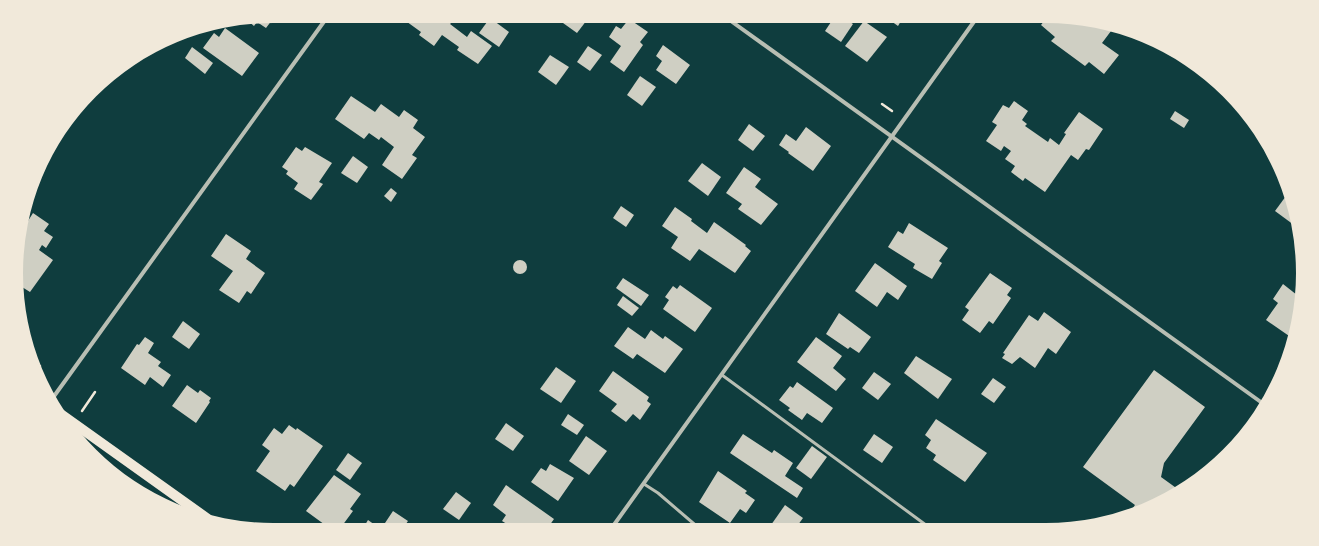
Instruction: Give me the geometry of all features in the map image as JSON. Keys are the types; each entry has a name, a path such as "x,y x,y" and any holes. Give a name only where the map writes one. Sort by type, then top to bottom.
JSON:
{"main road":[{"path":"74,423 197,511"}],"street":[{"path":"55,395 323,23"},
{"path":"734,23 1261,402"},
{"path":"615,523 973,23"}],"lane":[{"path":"722,375 923,523"},
{"path":"644,484 658,493 693,523"}],"path":[{"path":"882,104 892,111"},
{"path":"82,411 95,392"}],"building":[{"path":"270,23 266,28 260,24"},
{"path":"409,23 451,23 450,24 467,37 471,31 492,46 478,64 457,50 459,47 442,35 434,46 419,35 421,32"},
{"path":"486,23 497,23 509,32 499,47 479,33"},
{"path":"563,23 585,23 577,33"},
{"path":"626,23 635,23 648,32 640,42 643,45 624,72 610,62 621,46 609,37 616,26 621,29"},
{"path":"830,23 853,24 841,42 825,31"},
{"path":"862,23 867,23 887,37 867,62 845,46"},
{"path":"1043,23 1046,23 1079,25 1110,32 1102,43 1119,55 1104,74 1089,62 1085,66 1051,41 1055,37 1041,25"},
{"path":"225,28 259,53 242,76 203,48 214,33 219,37"},
{"path":"663,45 690,65 676,84 656,70 662,61 656,56"},
{"path":"588,46 602,55 590,71 577,62"},
{"path":"192,47 213,63 205,74 185,58"},
{"path":"550,55 569,67 556,85 538,72"},
{"path":"640,76 656,87 642,106 627,95"},
{"path":"351,96 375,112 381,104 399,117 404,110 418,120 413,128 425,137 412,155 417,158 402,179 382,165 394,147 381,137 379,140 369,133 364,139 335,119"},
{"path":"1014,101 1028,111 1022,120 1027,124 1025,126 1048,142 1050,138 1059,145 1066,134 1064,133 1079,112 1103,129 1089,150 1086,149 1078,160 1071,155 1045,192 1025,178 1023,181 1011,172 1015,166 1005,159 1011,151 1004,146 1001,151 986,141 997,125 992,122 1003,105 1009,108"},
{"path":"1175,111 1189,120 1184,128 1170,119"},
{"path":"749,124 765,136 753,151 738,140"},
{"path":"806,127 831,146 813,171 779,145 786,134 796,141"},
{"path":"296,147 302,151 305,147 332,163 319,182 323,184 311,200 294,189 298,183 286,174 288,171 282,167"},
{"path":"353,156 368,167 357,183 341,173"},
{"path":"702,163 721,177 708,196 688,181"},
{"path":"744,167 761,179 755,187 778,204 761,225 738,209 742,204 726,193"},
{"path":"391,188 397,193 391,202 384,196"},
{"path":"1284,198 1291,223 1275,211"},
{"path":"621,206 634,215 626,227 613,218"},
{"path":"675,207 692,219 691,221 707,233 714,222 746,245 745,246 751,251 735,273 699,249 690,261 671,248 678,237 662,226"},
{"path":"33,213 49,224 44,231 53,237 46,248 42,245 39,250 53,260 30,292 24,288 23,273 25,240 29,219"},
{"path":"909,223 948,248 939,261 942,263 932,279 913,268 915,264 888,247 898,231 903,234"},
{"path":"226,234 251,251 246,259 265,273 251,294 247,291 239,303 219,290 233,271 211,256"},
{"path":"520,260 525,262 527,267 525,272 520,274 515,272 513,267 515,262"},
{"path":"875,263 907,286 898,300 887,292 877,307 855,291"},
{"path":"990,273 1012,288 1007,295 1011,298 993,324 989,321 980,333 962,320 969,310 965,307"},
{"path":"623,278 649,295 641,306 616,288"},
{"path":"1283,284 1295,293 1294,306 1288,335 1266,320 1278,303 1273,299"},
{"path":"680,285 712,308 695,332 663,309 669,300 665,297 673,286 677,289"},
{"path":"623,296 639,308 632,316 617,305"},
{"path":"1044,312 1071,332 1056,354 1048,348 1035,368 1020,357 1012,364 1002,358 1005,354 1003,353 1029,315 1038,321"},
{"path":"839,313 871,337 859,353 850,347 848,349 826,334"},
{"path":"183,321 200,334 189,349 172,337"},
{"path":"628,327 645,339 651,330 663,339 665,336 683,349 665,373 637,354 633,359 614,346"},
{"path":"145,337 154,343 148,353 161,362 158,366 171,375 163,387 150,377 145,385 121,368 137,344 139,345"},
{"path":"816,337 842,356 833,368 846,379 836,391 797,362"},
{"path":"916,356 952,379 938,399 904,373"},
{"path":"556,367 576,381 561,403 540,389"},
{"path":"1154,370 1205,407 1164,463 1161,477 1175,487 1157,497 1133,507 1135,505 1083,467"},
{"path":"613,371 649,397 647,401 651,404 640,420 633,414 626,422 611,411 617,404 599,391"},
{"path":"874,372 891,384 878,400 862,388"},
{"path":"993,378 1006,387 994,403 981,394"},
{"path":"797,382 833,408 822,423 807,413 802,420 788,410 790,408 779,400 790,386 793,388"},
{"path":"187,385 198,393 200,390 211,398 209,401 210,402 196,423 172,406"},
{"path":"568,414 584,425 577,435 561,425"},
{"path":"936,419 987,453 965,482 933,460 936,455 926,448 931,440 925,435"},
{"path":"506,423 524,436 513,451 495,439"},
{"path":"289,425 296,430 297,428 323,446 294,487 290,484 285,491 256,471 270,451 262,445 274,428 282,434"},
{"path":"743,434 772,453 774,450 793,463 785,476 803,488 797,498 730,453"},
{"path":"874,434 893,447 882,463 863,450"},
{"path":"586,436 607,451 589,475 569,461"},
{"path":"812,446 827,457 811,479 796,468"},
{"path":"348,453 362,463 350,480 336,470"},
{"path":"550,464 574,478 558,501 531,482 541,468 546,471"},
{"path":"718,471 747,491 745,493 755,500 746,513 740,509 730,523 699,502"},
{"path":"334,475 361,494 350,509 353,511 344,523 322,523 306,511"},
{"path":"506,485 554,519 551,523 505,523 502,521 506,515 493,505"},
{"path":"456,492 471,503 459,520 443,509"},
{"path":"785,505 803,518 799,523 772,523"},
{"path":"393,511 408,521 407,523 385,523"}]}
